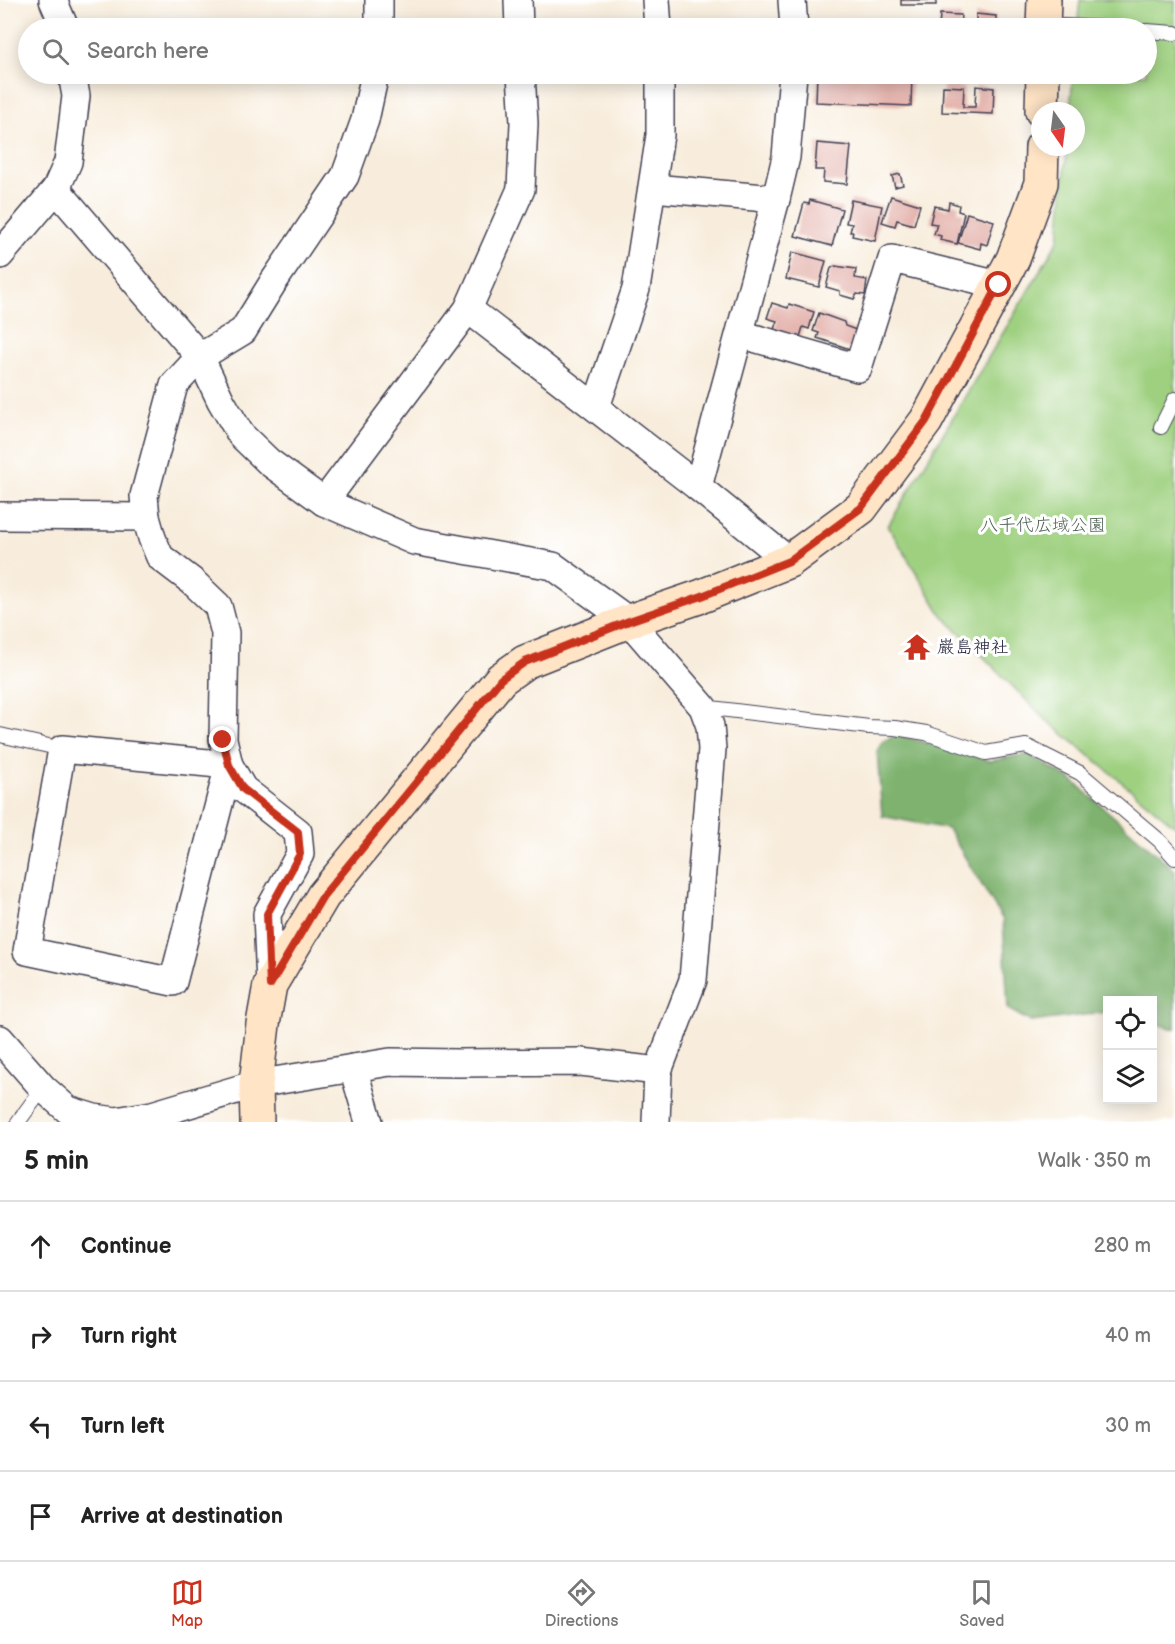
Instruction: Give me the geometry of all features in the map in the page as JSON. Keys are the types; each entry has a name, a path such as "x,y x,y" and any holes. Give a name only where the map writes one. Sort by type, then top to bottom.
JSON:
{"street":[{"path":"53,0 61,18"},
{"path":"379,0 379,18"},
{"path":"518,0 519,18"},
{"path":"656,0 657,18"},
{"path":"792,0 793,18"},
{"path":"0,255 56,189 68,162 76,96 74,84"},
{"path":"256,1122 256,1084 262,1024 270,985 267,914 300,854 298,832 243,789 229,765 223,740 225,633 218,606 193,582 160,557 146,517 144,496 174,385 200,357 243,332 274,281 345,176 365,120 373,84"},
{"path":"324,502 468,309 521,189 524,123 522,84"},
{"path":"596,406 636,290 660,135 660,84"},
{"path":"699,487 786,157 792,84"},
{"path":"1042,102 1043,84"},
{"path":"270,985 323,896 501,679 525,662 789,561 861,508 926,421 1013,259 1041,183 1042,156"},
{"path":"653,188 776,199"},
{"path":"56,189 200,357 221,401 241,435 269,462 324,502 414,541 553,566 629,621 703,706 710,726 712,748 693,980 658,1071 656,1122"},
{"path":"740,334 858,368 892,259 999,285"},
{"path":"468,309 596,406 789,561"},
{"path":"0,516 146,517"},
{"path":"62,749 229,765 173,982 27,951 62,749"},
{"path":"0,1039 43,1088 68,1110 95,1120 144,1119 256,1084 390,1062 581,1062 658,1071"},
{"path":"353,1068 369,1122"}],"lane":[{"path":"1157,32 1175,33"},
{"path":"1161,427 1175,399"},
{"path":"703,706 926,733 986,753 1026,746 1080,773 1160,841 1175,858"},
{"path":"0,735 62,749"},
{"path":"18,1122 43,1088"}],"green space":[{"name":"八千代広域公園","path":"1080,0 1175,0 1175,826 1045,719 942,615 888,526 1059,239 1066,156 1085,156 1085,102 1071,102 1072,84 1157,84 1157,18 1078,18"},
{"path":"898,735 990,761 1028,754 1072,780 1175,870 1175,1029 1157,1024 1157,996 1103,996 1103,1013 1031,1022 1008,1009 1003,920 948,829 882,816 877,751 883,741"}],"building":[{"path":"901,0 936,0 936,5 901,5"},
{"path":"940,14 961,15 961,18 940,18"},
{"path":"976,14 996,16 996,18 976,18"},
{"path":"817,84 912,84 911,106 816,102"},
{"path":"943,86 964,87 963,107 975,107 976,86 994,88 993,114 942,112"},
{"path":"817,143 851,146 847,184 823,182 824,170 815,170"},
{"path":"900,174 903,185 895,187 892,176"},
{"path":"891,196 920,205 914,225 897,220 895,226 882,222"},
{"path":"810,200 842,209 832,246 795,236 804,203 809,204"},
{"path":"851,200 882,206 875,241 852,236 853,232 850,232 852,224 846,223"},
{"path":"949,202 959,205 958,211 964,213 957,244 940,240 941,236 934,234 937,224 930,223 934,206 948,209"},
{"path":"967,213 994,221 987,245 981,243 980,249 958,243"},
{"path":"792,252 826,261 819,287 786,279"},
{"path":"835,266 856,269 855,278 867,280 865,295 857,294 854,299 840,295 840,291 826,287 831,268"},
{"path":"772,303 788,308 789,304 814,312 809,329 803,327 800,337 774,329 777,321 767,318"},
{"path":"819,313 844,322 845,326 856,330 850,349 817,338 819,333 813,331"}],"place":[{"name":"巌島神社","path":"917,647"}],"route":[{"path":"223,740 229,765 243,789 298,832 300,854 267,914 270,985 323,896 501,679 525,662 789,561 861,508 926,421 999,285"}]}
